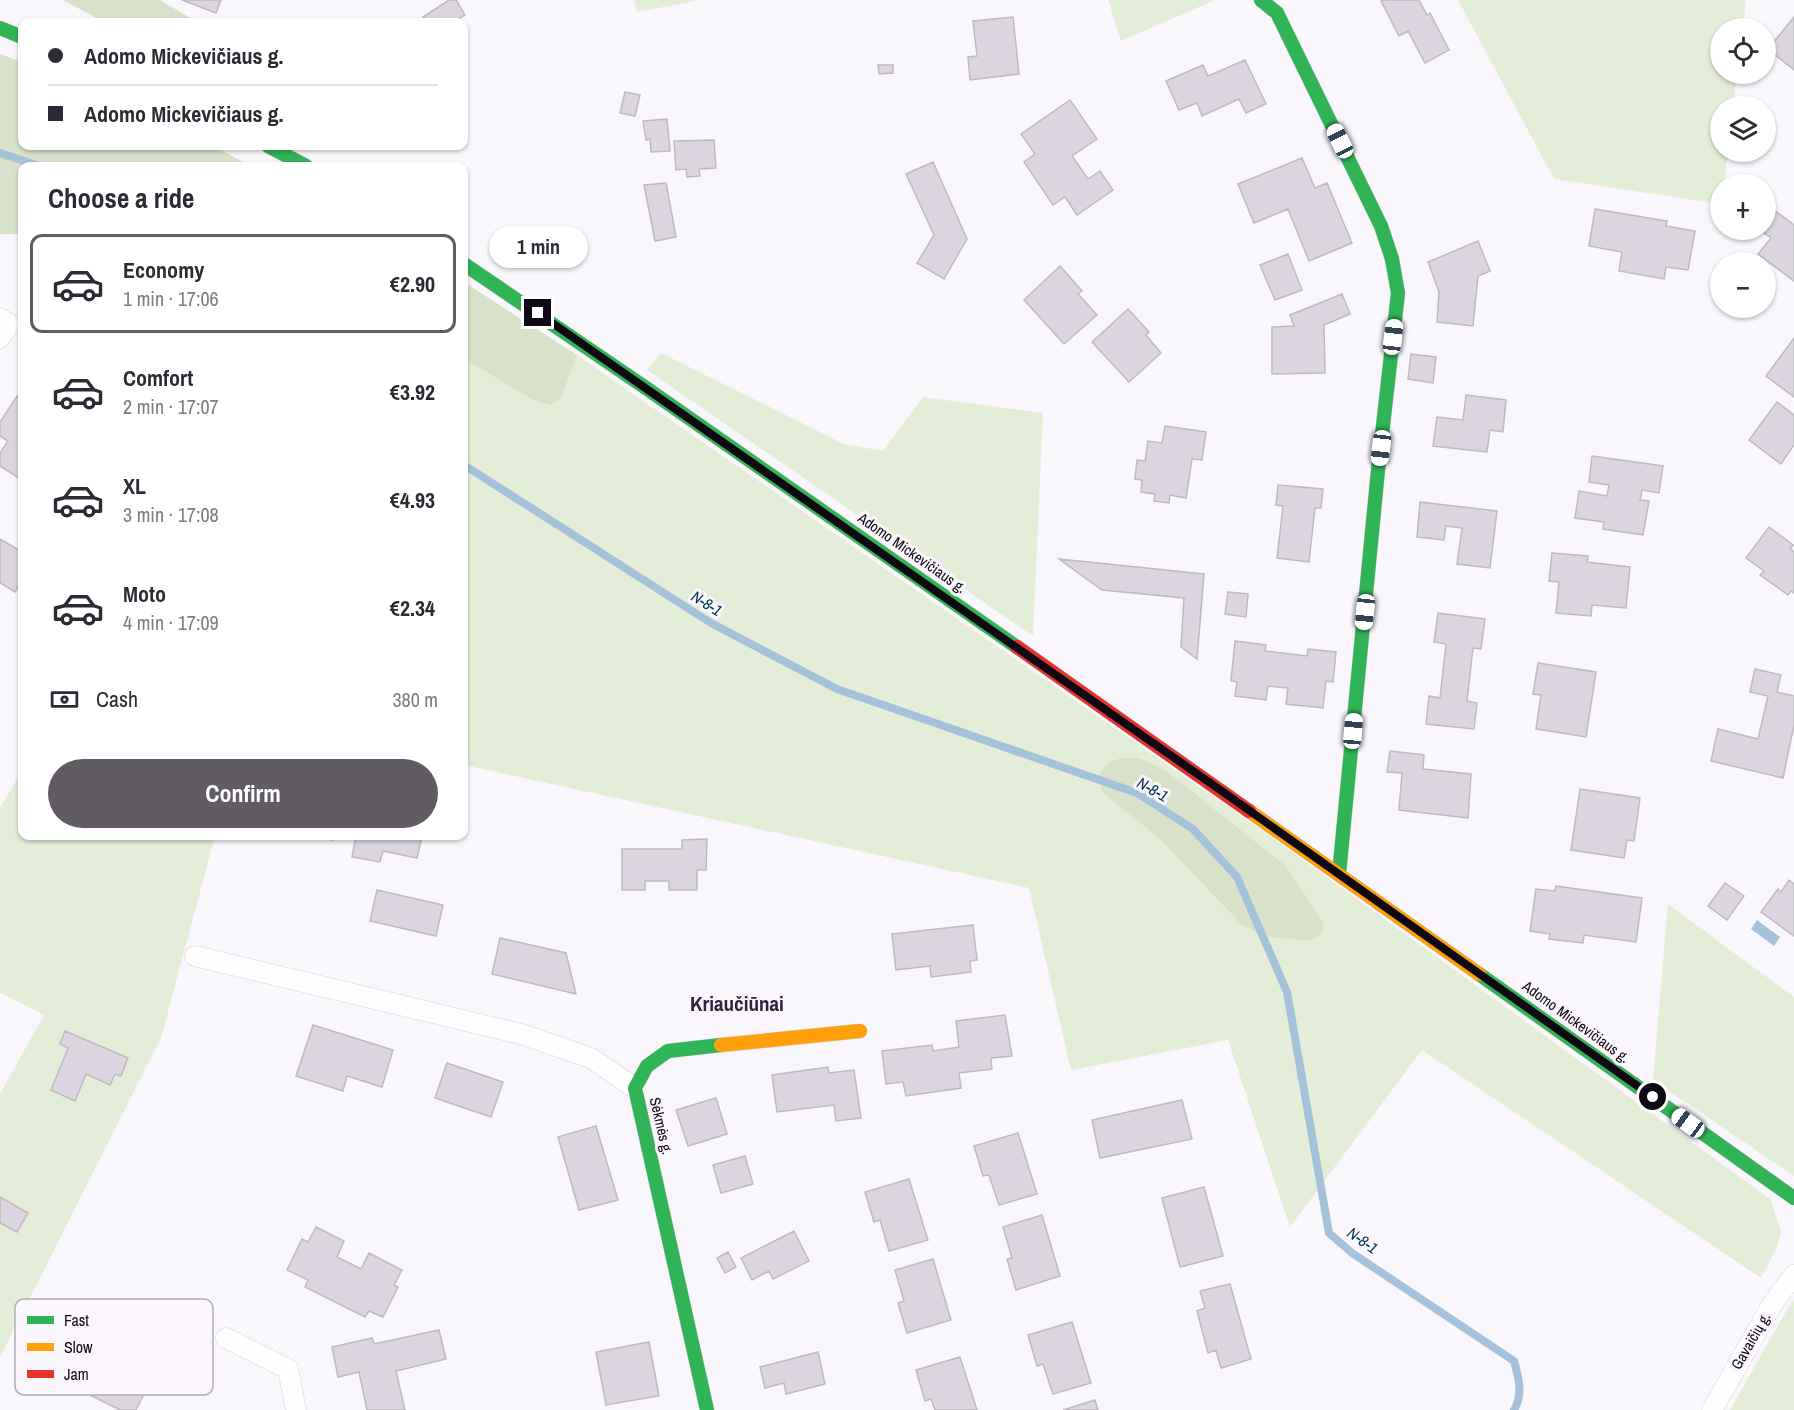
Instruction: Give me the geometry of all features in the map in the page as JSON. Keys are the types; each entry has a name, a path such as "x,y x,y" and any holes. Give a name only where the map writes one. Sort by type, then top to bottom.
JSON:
{"main road":[{"path":"1261,0 1277,13 1382,226 1392,249 1396,269 1398,293 1378,470 1339,874"},
{"path":"0,28 18,35"},
{"path":"276,150 298,162"},
{"name":"Adomo Mickevičiaus g.","path":"468,267 576,338 1339,874 1794,1198"},
{"name":"Sėkmės g.","path":"707,1410 635,1088 647,1066 668,1051 860,1031"}],"street":[{"path":"0,318 9,324 0,338"},
{"path":"195,956 521,1034 591,1058 635,1088"},
{"name":"Gavaičių g.","path":"1712,1410 1773,1303 1794,1275"},
{"path":"226,1338 288,1369 296,1410"}],"green space":[{"path":"63,0 160,0 190,18 97,18"},
{"path":"634,0 701,0 637,12"},
{"path":"1108,0 1215,0 1121,41"},
{"path":"1458,0 1746,0 1744,18 1710,18 1710,84 1736,84 1734,96 1710,96 1710,162 1727,162 1725,174 1710,174 1710,202 1554,179"},
{"path":"0,54 18,61 18,150 221,150 243,162 18,162 18,234 0,234"},
{"path":"468,285 577,355 561,398 551,405 533,400 468,361"},
{"path":"661,353 844,444 883,451 923,397 1043,413 1033,636 647,370"},
{"path":"577,355 1263,831 1770,1199 1781,1231 1777,1247 1761,1278 1422,1050 1290,1227 1228,1040 1071,1070 1029,888 468,766 468,361 533,400 561,397","holes":["1165,770 1192,792 1161,840 1103,792"]},
{"path":"1121,758 1139,758 1165,770 1286,866 1324,924 1321,935 1309,941 1264,936 1242,925 1161,840 1102,792 1099,774 1108,763"},
{"path":"18,778 18,840 214,840 161,1038 29,1299 15,1299 15,1327 0,1357 0,1094 44,1015 0,993 0,808"},
{"path":"1668,904 1794,997 1794,1176 1653,1080"},
{"path":"1794,1301 1794,1410 1730,1410 1791,1303"}],"water":[{"path":"1757,920 1780,937 1774,946 1751,929"}],"building":[{"path":"182,0 221,0 216,13"},
{"path":"449,0 456,0 465,15 460,18 423,17"},
{"path":"1419,0 1427,15 1430,13 1449,50 1425,63 1408,31 1399,36 1381,1"},
{"path":"1013,17 1019,74 970,80 968,57 977,56 973,21"},
{"path":"1794,17 1794,70 1776,55 1776,39"},
{"path":"1245,60 1266,104 1246,113 1239,99 1202,116 1197,103 1179,110 1166,81 1203,65 1208,76"},
{"path":"878,65 893,65 893,73 879,74"},
{"path":"625,92 640,95 635,116 620,113"},
{"path":"1070,100 1097,139 1072,156 1088,179 1100,171 1113,190 1077,215 1065,197 1053,205 1024,162 1035,154 1021,134"},
{"path":"667,119 670,151 651,152 650,139 646,140 643,121"},
{"path":"714,140 716,168 699,169 700,176 687,177 686,169 676,170 674,141"},
{"path":"1302,158 1315,188 1327,183 1352,243 1309,261 1288,209 1254,223 1238,184"},
{"path":"933,162 967,239 944,279 917,263 934,235 906,174"},
{"path":"666,183 676,237 655,241 644,185"},
{"path":"1595,209 1667,221 1666,226 1695,231 1688,270 1666,267 1664,279 1619,271 1622,252 1589,246"},
{"path":"1776,212 1794,225 1794,281 1776,268 1776,252 1760,252 1769,240 1776,240"},
{"path":"1478,241 1490,271 1478,276 1473,326 1437,322 1439,292 1428,262"},
{"path":"1288,254 1302,290 1275,300 1260,265"},
{"path":"1060,266 1082,291 1078,294 1097,315 1064,344 1024,300"},
{"path":"1342,294 1350,314 1324,325 1325,373 1272,374 1272,327 1294,326 1290,315"},
{"path":"1128,309 1149,332 1146,335 1161,353 1129,382 1092,342"},
{"path":"1794,338 1794,397 1766,376"},
{"path":"1411,354 1436,357 1433,383 1408,379"},
{"path":"1466,395 1506,400 1503,432 1490,430 1487,452 1433,446 1437,417 1463,420"},
{"path":"17,396 18,477 0,466 0,453 8,441 0,436 0,422"},
{"path":"1777,402 1794,415 1794,445 1781,464 1749,440"},
{"path":"1165,426 1206,432 1202,460 1192,459 1186,498 1170,495 1169,503 1154,501 1155,494 1141,492 1142,480 1135,479 1137,460 1145,461 1148,441 1162,443"},
{"path":"1592,456 1663,466 1659,493 1642,490 1640,500 1649,501 1643,535 1603,529 1604,522 1575,518 1579,491 1607,496 1609,485 1589,482"},
{"path":"1278,485 1323,489 1321,508 1315,508 1309,562 1277,558 1283,506 1276,505"},
{"path":"1420,502 1497,511 1490,568 1457,564 1462,528 1446,526 1444,540 1417,537"},
{"path":"1769,527 1793,545 1790,549 1794,552 1794,593 1791,591 1788,595 1760,575 1764,571 1746,558"},
{"path":"0,539 18,550 18,587 15,592 0,583"},
{"path":"1552,553 1588,556 1587,562 1630,567 1626,608 1592,605 1591,616 1556,613 1559,582 1549,581"},
{"path":"1059,559 1204,574 1197,659 1181,647 1184,598 1102,590"},
{"path":"1228,592 1248,594 1246,617 1225,614"},
{"path":"1438,613 1485,619 1481,649 1473,648 1467,701 1477,703 1474,729 1426,724 1429,696 1440,698 1446,644 1434,642"},
{"path":"1235,641 1266,645 1265,651 1307,656 1308,649 1336,652 1333,682 1326,681 1323,708 1286,704 1288,688 1268,686 1266,700 1235,696 1237,682 1231,681"},
{"path":"1538,663 1596,672 1586,737 1536,729 1541,695 1533,694"},
{"path":"1755,669 1781,675 1777,692 1794,696 1794,725 1783,778 1711,761 1718,729 1758,739 1768,696 1750,692"},
{"path":"1390,751 1424,755 1423,769 1471,774 1468,818 1399,810 1402,773 1387,772"},
{"path":"1580,789 1640,798 1634,841 1627,840 1624,858 1571,850"},
{"path":"707,839 706,870 697,870 697,890 669,890 669,881 645,881 645,890 622,890 622,849 682,849 682,840"},
{"path":"355,840 421,840 417,858 383,851 380,862 352,857"},
{"path":"1789,880 1794,884 1794,936 1761,912 1778,889 1781,892"},
{"path":"1725,883 1744,896 1727,920 1708,906"},
{"path":"1556,886 1642,898 1636,942 1584,935 1583,943 1549,939 1550,934 1530,931 1536,889 1555,891"},
{"path":"377,890 443,905 436,936 370,921"},
{"path":"973,925 977,960 970,961 971,972 931,977 930,966 896,970 892,934"},
{"path":"500,938 566,953 576,994 492,974"},
{"path":"1005,1015 1012,1056 991,1058 992,1069 959,1073 961,1088 906,1096 903,1082 886,1084 882,1051 932,1045 933,1051 959,1047 956,1021"},
{"path":"313,1025 393,1050 382,1087 347,1076 343,1091 296,1076"},
{"path":"65,1031 128,1058 121,1076 115,1074 110,1085 86,1074 75,1101 51,1090 68,1048 60,1044"},
{"path":"447,1063 503,1082 491,1117 435,1098"},
{"path":"828,1067 829,1073 854,1070 861,1118 836,1121 834,1105 777,1112 772,1075"},
{"path":"716,1098 727,1134 688,1146 676,1110"},
{"path":"1182,1100 1192,1139 1100,1158 1092,1120"},
{"path":"596,1126 618,1200 579,1210 558,1137"},
{"path":"1018,1133 1037,1194 999,1205 989,1175 983,1176 974,1146"},
{"path":"745,1156 753,1184 721,1193 713,1165"},
{"path":"909,1179 928,1240 889,1251 880,1220 874,1222 865,1192"},
{"path":"1204,1187 1223,1256 1180,1267 1162,1198"},
{"path":"0,1197 28,1213 17,1232 0,1223"},
{"path":"1042,1215 1060,1276 1016,1290 1007,1259 1012,1258 1003,1227"},
{"path":"316,1227 344,1241 337,1257 361,1269 369,1253 402,1270 394,1285 398,1287 383,1317 369,1311 365,1317 305,1287 308,1280 287,1270 302,1239 308,1242"},
{"path":"794,1231 809,1261 773,1279 769,1271 752,1280 741,1258"},
{"path":"728,1252 736,1267 725,1273 717,1258"},
{"path":"933,1259 951,1320 907,1333 898,1303 904,1301 895,1270"},
{"path":"1230,1284 1251,1359 1221,1368 1216,1350 1208,1353 1197,1311 1205,1308 1200,1291"},
{"path":"1072,1322 1091,1383 1053,1394 1043,1364 1037,1366 1028,1335"},
{"path":"439,1330 446,1359 396,1371 405,1410 367,1410 359,1372 338,1377 332,1347 372,1338 374,1344"},
{"path":"649,1342 659,1396 606,1405 596,1352"},
{"path":"818,1352 825,1384 786,1394 784,1383 765,1388 760,1367"},
{"path":"960,1357 977,1410 935,1410 931,1399 925,1401 916,1370"},
{"path":"90,1395 144,1395 136,1410 120,1410"},
{"path":"1095,1400 1098,1410 1063,1410"}],"waterway":[{"name":"N-8-1","path":"0,153 27,162"},
{"name":"N-8-1","path":"468,468 711,623 837,689 1137,793 1193,829 1237,877 1287,992 1329,1233 1352,1253 1514,1361 1519,1380 1519,1392 1514,1410"}],"traffic: fast":[{"path":"1261,0 1277,13 1381,226 1392,259 1398,293 1378,470 1339,874"},
{"path":"0,28 18,35"},
{"path":"276,150 298,162"},
{"path":"468,267 1017,647"},
{"path":"1479,974 1794,1198"},
{"path":"707,1410 635,1088 647,1066 668,1051 721,1045"}],"traffic: slow":[{"path":"1249,811 1479,974"},
{"path":"721,1045 860,1031"}],"traffic: jam":[{"path":"1017,647 1249,811"}],"district":[{"name":"Kriaučiūnai","path":"737,1004"}],"route":[{"path":"538,313 1226,794 1653,1097"}]}
